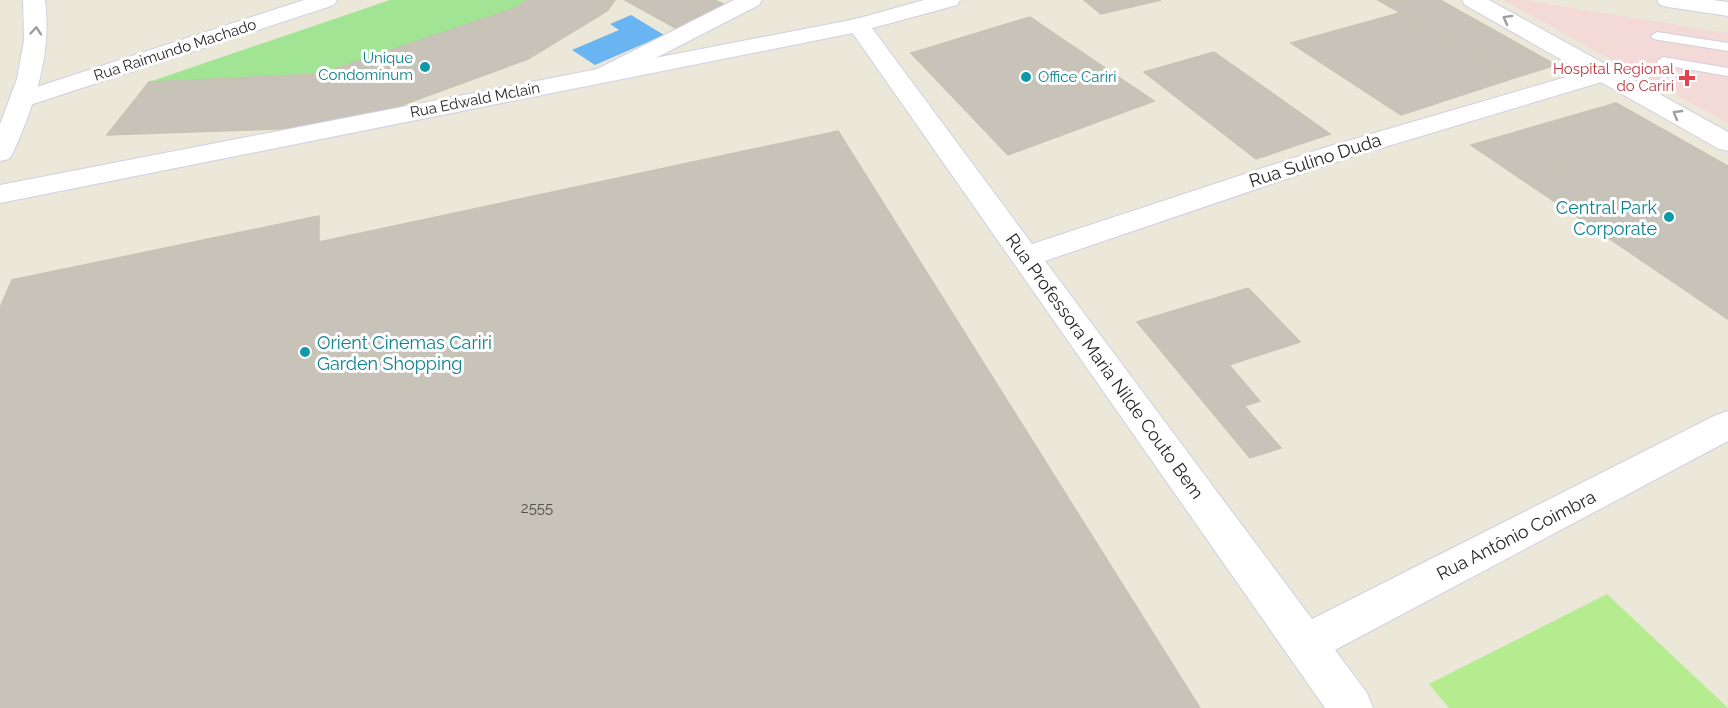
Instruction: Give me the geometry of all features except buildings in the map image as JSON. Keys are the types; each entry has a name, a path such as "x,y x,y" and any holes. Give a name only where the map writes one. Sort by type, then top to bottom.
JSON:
{"street":[{"path":"0,153 24,99 33,62 37,19 34,0"},
{"name":"Rua Raimundo Machado","path":"24,99 326,0"},
{"path":"606,74 751,0"},
{"name":"Rua Edwald Mclain","path":"0,194 858,26 949,0"},
{"path":"1473,0 1728,143"},
{"path":"1668,0 1728,9"},
{"name":"Rua Professora Maria Nilde Couto Bem","path":"858,26 1351,708"},
{"name":"Rua Sulino Duda","path":"1026,256 1339,152 1606,73"},
{"name":"Rua Antônio Coimbra","path":"1304,645 1728,425"}],"lane":[{"path":"1657,36 1728,47"},
{"path":"1663,61 1728,72"}],"shaded area":[{"name":"Hospital Regional do Cariri","path":"1503,0 1523,0 1728,33 1728,123"}],"green space":[{"path":"390,0 527,0 515,8 320,74 149,82"},
{"path":"1607,594 1728,708 1449,708 1429,684"}],"water":[{"path":"631,15 664,35 595,65 572,50 619,30 610,24"}],"place":[{"name":"Unique Condomínum","path":"425,67"},
{"name":"Office Cariri","path":"1026,77"},
{"name":"Hospital Regional do Cariri","path":"1687,78"},
{"name":"Central Park Corporate","path":"1669,217"},
{"name":"Orient Cinemas Cariri Garden Shopping","path":"305,352"}]}
